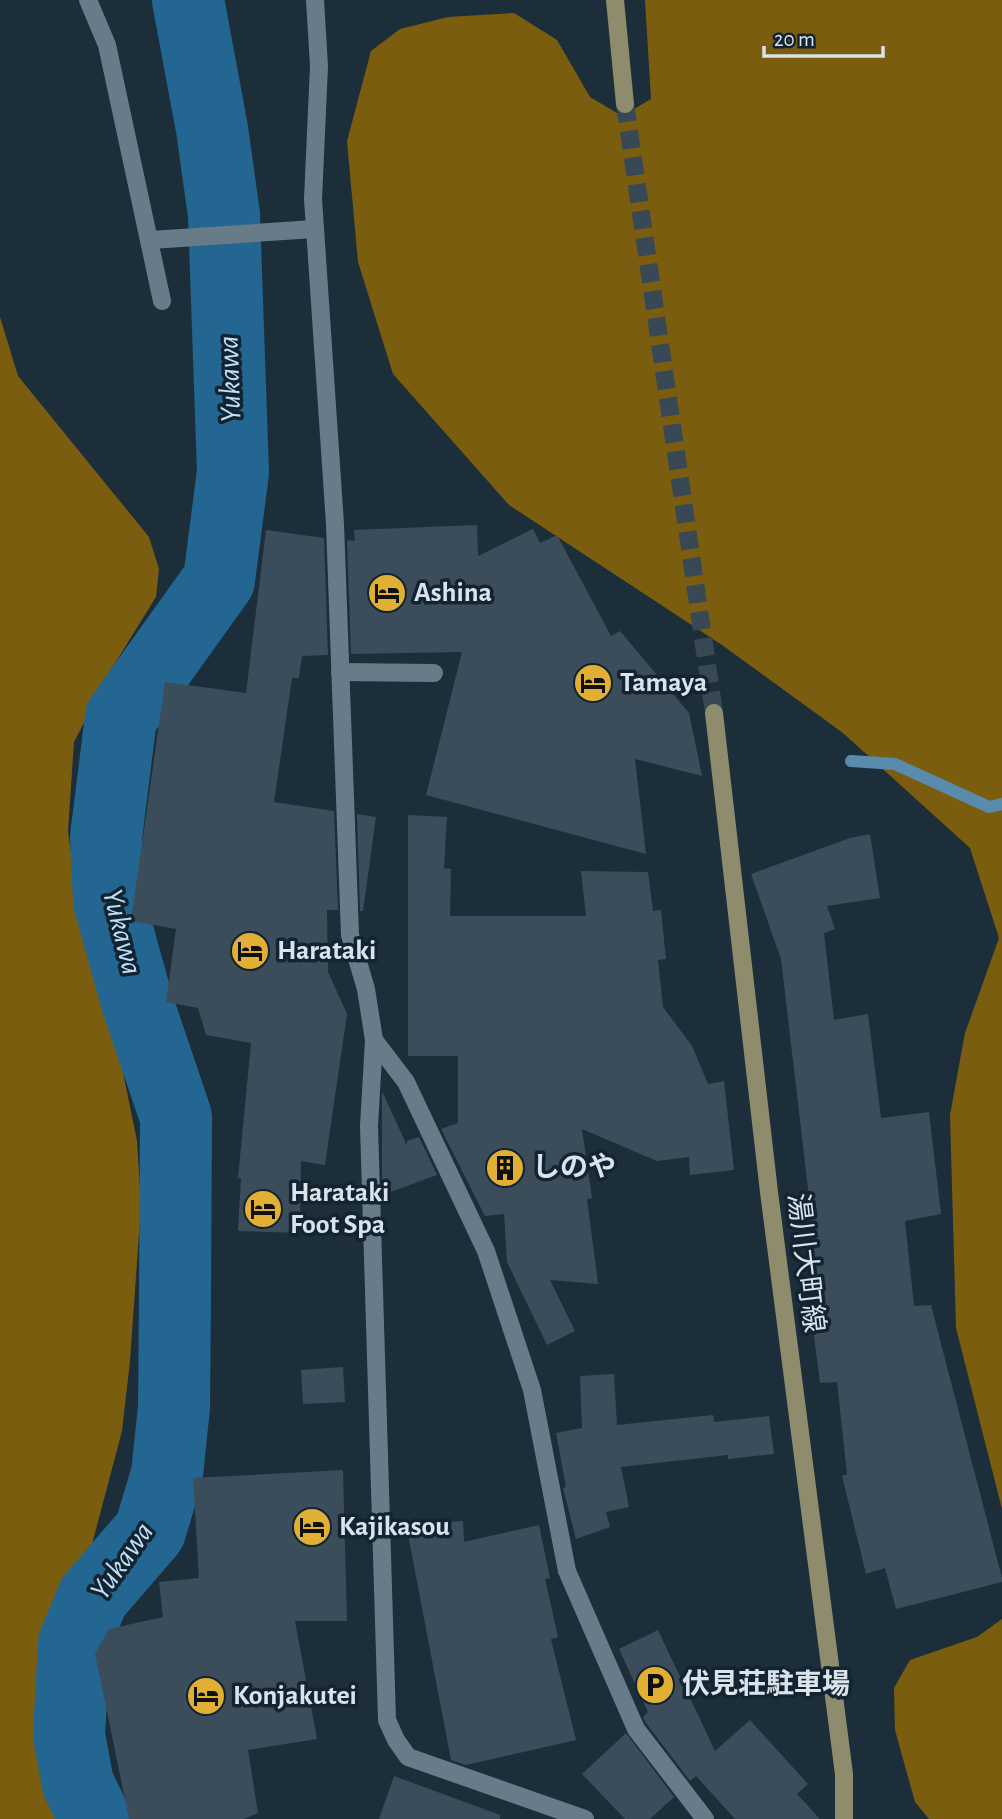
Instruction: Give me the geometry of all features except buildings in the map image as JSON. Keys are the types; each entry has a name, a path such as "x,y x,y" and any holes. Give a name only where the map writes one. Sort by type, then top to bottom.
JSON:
{"main road":[{"path":"615,0 625,104"},
{"name":"湯川大町線","path":"715,713 769,1192 844,1774 844,1819"}],"street":[{"path":"89,0 107,45 152,240 162,301"},
{"path":"316,0 319,66 314,229 335,524 350,935 366,989 374,1040 369,1126 387,1720 408,1757 585,1819"},
{"path":"152,240 314,229"},
{"path":"340,672 434,673"},
{"path":"374,1040 406,1082 486,1251 532,1390 567,1571 596,1643 636,1729 705,1819"}],"shaded area":[{"path":"645,0 1002,0 1002,1509 956,1328 950,1115 965,1033 999,938 970,848 843,733 722,645 509,505 393,374 358,262 347,141 371,51 400,29 448,17 514,13 557,40 590,97 622,116 651,99"},
{"path":"0,317 18,376 149,537 159,569 156,597 112,668 74,742 68,831 77,897 119,1053 137,1141 141,1205 130,1361 122,1431 91,1548 51,1659 47,1742 63,1819 0,1819"},
{"path":"1002,1619 1002,1819 929,1819 915,1802 895,1730 894,1688 910,1660 977,1637"}],"waterway":[{"name":"Yukawa","path":"95,1819 78,1784 69,1735 74,1643 93,1597 150,1531 167,1474 174,1407 176,1117 137,1002 109,901 106,837 121,717 219,580 233,472 224,215 212,129 188,0"},
{"path":"851,761 895,764 989,807 1002,804"}],"tunnel":[{"path":"625,104 714,713"}],"place":[{"name":"Ashina","path":"387,593"},
{"name":"Tamaya","path":"593,683"},
{"name":"Harataki","path":"250,951"},
{"name":"しのや","path":"505,1168"},
{"name":"Harataki Foot Spa","path":"263,1209"},
{"name":"Kajikasou","path":"312,1527"},
{"name":"伏見荘駐車場","path":"655,1685"},
{"name":"Konjakutei","path":"206,1696"}]}
